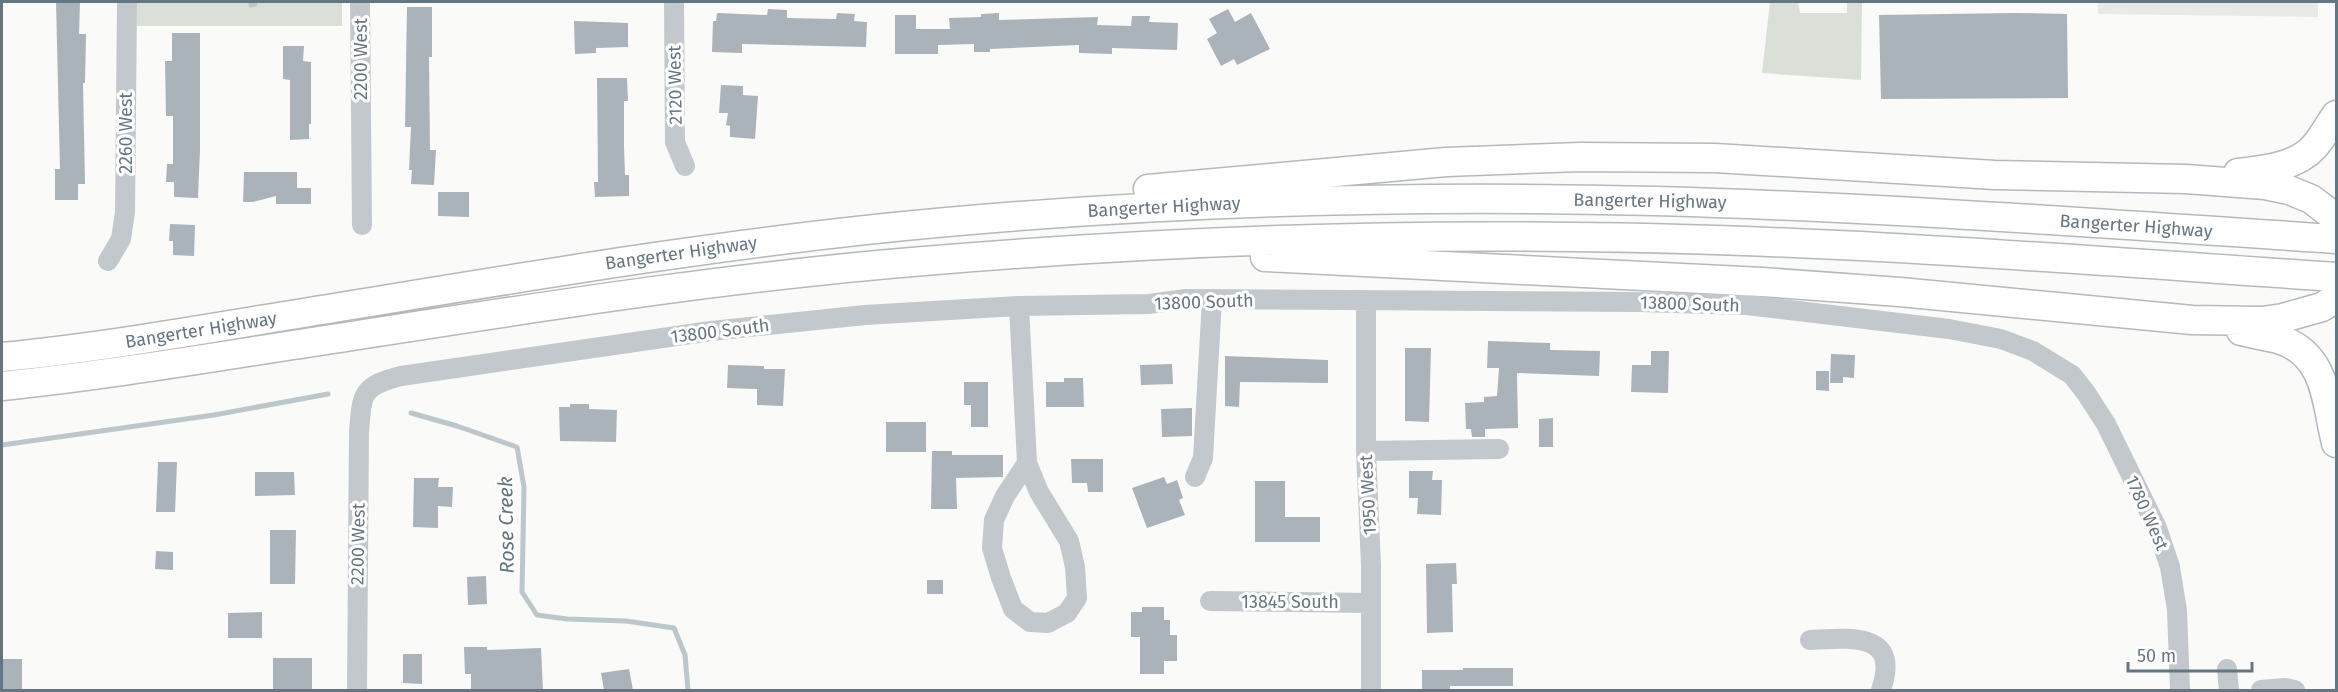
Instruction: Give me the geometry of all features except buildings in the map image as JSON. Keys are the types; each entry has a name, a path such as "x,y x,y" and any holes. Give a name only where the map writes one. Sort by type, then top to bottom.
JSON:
{"highway":[{"path":"2186,179 2265,170 2294,162 2313,148 2337,115"},
{"path":"951,222 1045,204 1140,190 1380,168 1524,158 1715,158 1995,175 2186,179 2265,185 2289,190 2311,199 2337,218"},
{"name":"Bangerter Highway","path":"2,357 130,341 694,250 951,222 1161,207 1264,202 1536,199 1831,207 2337,238"},
{"name":"Bangerter Highway","path":"2,386 187,362 670,288 796,273 1038,252 1292,240 1574,237 1818,244 2337,277"},
{"path":"1038,252 1196,254 1762,282 1994,300 2192,320 2262,321 2283,318 2322,307 2337,298"},
{"path":"2192,320 2279,339 2295,346 2306,355 2321,375 2337,443"}],"street":[{"name":"2260 West","path":"108,261 121,239 125,212 127,2"},
{"name":"2200 West","path":"360,2 362,225"},
{"name":"2120 West","path":"674,2 675,142 684,166"},
{"name":"13800 South","path":"362,398 378,383 401,376 711,331 865,315 1019,306 1149,304 1186,299 1637,302 1756,306 1948,329 2001,339 2051,360"},
{"path":"1195,477 1203,458 1212,299"},
{"name":"1950 West","path":"1366,300 1366,451 1371,565 1371,690"},
{"path":"1019,306 1028,463 1039,492 1070,541 1075,567 1077,598 1067,613 1048,623 1030,622 1013,609 992,548 994,520 1005,496 1028,463"},
{"name":"1780 West","path":"2051,360 2072,375 2106,424 2157,528 2170,567 2177,610 2180,690"},
{"name":"2200 West","path":"357,690 359,432 362,398"},
{"path":"1366,451 1499,449"},
{"name":"13845 South","path":"1210,601 1371,603"},
{"path":"1810,640 1854,638 1876,644 1885,656 1885,679 1881,690"},
{"path":"2227,669 2229,690"},
{"path":"2261,690 2290,688 2295,690"}],"shaded area":[{"path":"137,2 342,2 342,26 137,26"},
{"path":"1770,2 1798,2 1800,13 1847,13 1847,2 1862,2 1861,80 1762,73"},
{"path":"2098,2 2318,2 2318,17 2098,14"}],"waterway":[{"path":"251,5 255,4"},
{"name":"Rose Creek","path":"2,445 214,415 328,394"},
{"name":"Rose Creek","path":"411,413 517,447 524,487 522,592 537,615 567,619 626,621 674,628 685,655 688,690"}]}
